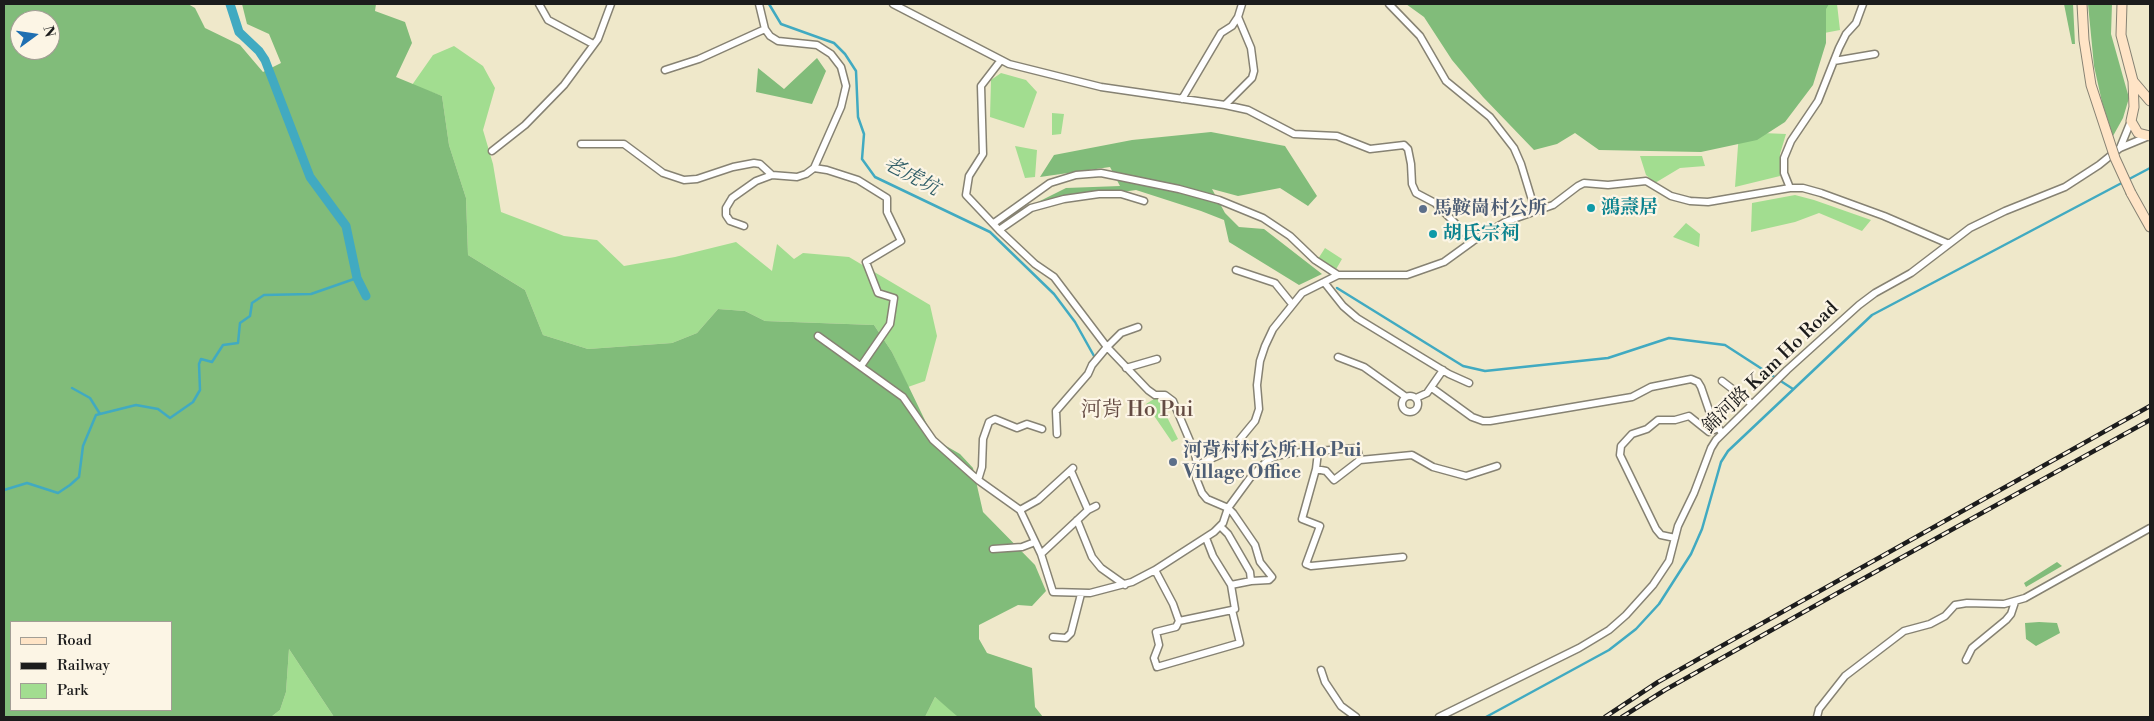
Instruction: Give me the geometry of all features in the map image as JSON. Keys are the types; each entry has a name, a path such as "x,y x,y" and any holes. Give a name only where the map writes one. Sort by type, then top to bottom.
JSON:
{"main road":[{"path":"2082,4 2087,67 2098,108 2115,158 2150,227"},
{"path":"2088,4 2089,46 2102,105 2119,156 2150,217"},
{"path":"2122,4 2120,36 2133,81 2131,121 2138,133 2150,136"},
{"path":"2133,81 2150,102 2140,104 2133,111"}],"street":[{"path":"539,4 548,20 592,44"},
{"path":"492,151 525,126 564,85 603,28 612,4"},
{"path":"744,226 730,220 726,215 726,208 732,198 740,190 772,175 797,177 806,174 814,168 842,108 846,86 841,67 831,54 817,45 778,41 770,36 765,29 759,4"},
{"path":"893,4 1009,64 1101,87 1225,105 1252,112 1294,134 1337,136 1370,149 1405,146 1411,164 1412,184 1416,193 1435,203 1473,241"},
{"path":"1182,99 1221,33 1232,26 1238,17 1242,4"},
{"path":"1388,4 1420,36 1446,81 1490,117 1514,148 1535,210"},
{"path":"1790,188 1784,173 1784,158 1791,141 1818,101 1846,34 1856,23 1863,4"},
{"path":"1225,105 1252,78 1254,71 1252,48 1238,17"},
{"path":"665,70 699,59 765,29"},
{"path":"1834,61 1875,54"},
{"path":"1001,60 981,86 984,154 969,176 966,195 1035,264 1054,277 1107,347 1126,368 1151,393 1165,395 1172,401 1195,453 1197,465 1196,478 1204,496 1228,508 1255,545 1260,562 1272,577 1269,580 1231,585"},
{"path":"2120,148 2131,121"},
{"name":"錦河路 Kam Ho Road","path":"1438,717 1579,648 1608,630 1637,604 1669,561 1675,538 1711,448 1720,431 1859,305 1911,273 1985,220 2070,184 2120,148 2150,136"},
{"path":"581,144 624,144 663,173 684,180 697,179 733,167 754,163 760,164 772,175"},
{"path":"814,168 858,180 887,198 887,212 901,242 866,262 878,293 894,298 890,324 861,366"},
{"path":"994,223 1050,183 1076,175 1101,173 1179,189 1219,200 1263,218 1290,236 1315,260 1338,275"},
{"path":"1197,465 1231,450 1256,418 1259,405 1258,373 1263,351 1270,333 1302,293 1338,275 1397,276 1414,273 1444,262 1473,241 1506,222 1553,205 1584,183 1608,185 1646,181 1671,196 1690,201 1708,202 1790,188 1820,192 1949,244"},
{"path":"999,230 1031,208 1064,199 1099,194 1121,194 1144,201"},
{"path":"1236,270 1275,283 1292,304"},
{"path":"1324,282 1343,306 1357,318 1443,370 1469,382"},
{"path":"1057,434 1056,411 1088,374 1092,365 1107,347 1121,333 1138,327"},
{"path":"818,336 903,397 933,440 978,480 1020,510 1041,554 1053,592 1081,594 1125,585 1155,570 1206,538 1220,526 1228,508 1250,478 1268,460 1282,454 1357,448 1360,460"},
{"path":"1338,357 1364,367 1406,397 1416,398 1428,393 1443,370"},
{"path":"1126,368 1157,359"},
{"path":"1432,388 1472,417 1483,421 1632,397 1652,387 1691,379 1698,382 1702,387 1712,419 1720,431 1709,432 1689,416 1675,420 1658,420 1647,429 1632,434 1621,446 1620,455 1656,530 1662,535 1675,538"},
{"path":"1722,381 1752,404"},
{"path":"1406,397 1403,401 1403,406 1405,410 1410,412 1418,408 1416,398"},
{"path":"978,480 982,467 983,439 989,422 995,419 1016,428 1026,424 1042,429"},
{"path":"1318,452 1316,469 1302,519 1320,526 1306,564 1311,566 1403,557"},
{"path":"1316,469 1326,471 1334,480 1360,460 1412,455 1432,468 1466,476 1497,466"},
{"path":"1020,510 1038,500 1072,470 1088,510"},
{"path":"1041,554 1088,510 1096,506"},
{"path":"1077,520 1092,557 1101,568 1125,585"},
{"path":"1220,526 1228,534 1250,572 1251,581"},
{"path":"1817,717 1819,709 1845,676 1904,632 1930,624 1945,616 1955,605 2015,602 2150,528"},
{"path":"1155,570 1174,604 1179,621 1176,627 1156,632 1159,645 1154,658 1157,667 1240,643 1232,610 1234,609 1231,585 1213,556 1206,538"},
{"path":"993,549 1022,547 1035,542"},
{"path":"1052,637 1066,638 1071,632 1081,594"},
{"path":"1966,660 1972,648 2006,620 2015,602"},
{"path":"1179,621 1232,610"},
{"path":"1321,670 1324,682 1341,706 1356,717"}],"green space":[{"path":"4,4 188,4 195,8 205,28 240,45 263,72 281,63 269,34 247,24 242,4 376,4 375,11 405,22 412,43 396,77 442,96 449,145 466,198 468,255 525,290 543,335 588,349 672,343 697,333 718,309 745,311 765,321 874,325 892,352 934,439 960,454 973,468 983,512 1035,565 1046,591 1032,606 1018,605 979,625 979,639 987,653 1032,668 1035,707 1043,717 958,717 935,697 925,717 334,717 289,649 286,692 280,710 271,717 4,717"},
{"path":"1406,4 1829,4 1826,9 1826,43 1813,85 1785,122 1757,140 1701,152 1599,150 1575,133 1557,144 1534,150 1483,97 1452,60 1424,17"},
{"path":"1823,4 1837,4 1840,30 1819,34"},
{"path":"2064,4 2073,4 2075,44 2072,44"},
{"path":"2088,4 2112,4 2111,34 2129,98 2123,118 2113,136 2102,102 2094,66"},
{"path":"454,46 483,66 495,88 483,130 493,164 501,212 564,236 597,240 624,266 675,257 736,242 772,271 777,244 794,259 803,253 849,257 930,305 937,336 925,381 908,387 892,352 874,325 765,321 745,311 718,309 697,333 672,343 588,349 543,335 525,290 468,255 466,198 449,145 442,96 412,85 433,55"},
{"path":"817,58 826,71 812,104 756,92 758,68 784,89"},
{"path":"1001,73 1026,80 1037,92 1024,128 990,117 991,80"},
{"path":"1052,113 1064,114 1061,134 1052,135"},
{"path":"1211,132 1285,146 1317,196 1308,206 1280,188 1238,196 1212,189 1225,213 1239,227 1264,229 1322,274 1299,285 1229,242 1224,220 1136,190 1032,205 1066,188 1120,186 1110,167 1040,177 1054,155 1132,140"},
{"path":"1739,132 1786,134 1780,154 1780,176 1735,187"},
{"path":"1015,146 1037,150 1035,177 1025,178"},
{"path":"1640,156 1702,156 1705,166 1680,168 1655,183 1646,175"},
{"path":"1795,195 1871,220 1862,231 1819,213 1795,222 1751,232 1752,203"},
{"path":"1686,223 1700,234 1699,247 1673,237"},
{"path":"1325,248 1342,259 1335,271 1318,259"},
{"path":"1157,397 1178,439 1172,442 1146,404"},
{"path":"2057,562 2062,566 2026,587 2024,583"},
{"path":"2025,623 2057,623 2060,633 2036,646 2026,639"},
{"path":"289,649 334,717 271,717 280,710 286,692"},
{"path":"935,697 954,712 958,717 925,717"}],"waterway":[{"path":"230,4 239,32 259,51 265,60 310,177 346,226 357,278 366,296"},
{"name":"老虎坑","path":"769,4 781,24 834,43 845,54 856,71 858,117 864,134 862,159 875,177 990,232 1054,294 1075,322 1094,356"},
{"path":"1486,717 1609,650 1636,629 1659,604 1691,554 1702,529 1721,462 1728,451 1872,315 2150,168"},
{"path":"72,388 90,398 100,414 136,405 158,409 170,418 193,402 200,390 199,364 201,359 212,362 223,345 238,343 240,323 250,316 252,303 264,295 311,294 357,278"},
{"path":"1337,288 1463,366 1485,371 1608,358 1669,338 1725,345 1793,389"},
{"path":"4,490 27,483 58,493 70,485 79,477 83,446 96,415 100,414"}],"railway":[{"path":"1605,717 1658,682 2150,406"},
{"path":"1622,717 1665,690 2150,420"}],"place":[{"name":"鴻燾居","path":"1591,208"},
{"name":"馬鞍崗村公所","path":"1423,209"},
{"name":"胡氏宗祠","path":"1433,234"},
{"name":"河背村村公所 Ho Pui Village Office","path":"1173,462"}],"district":[{"name":"河背 Ho Pui","path":"1137,411"}]}
